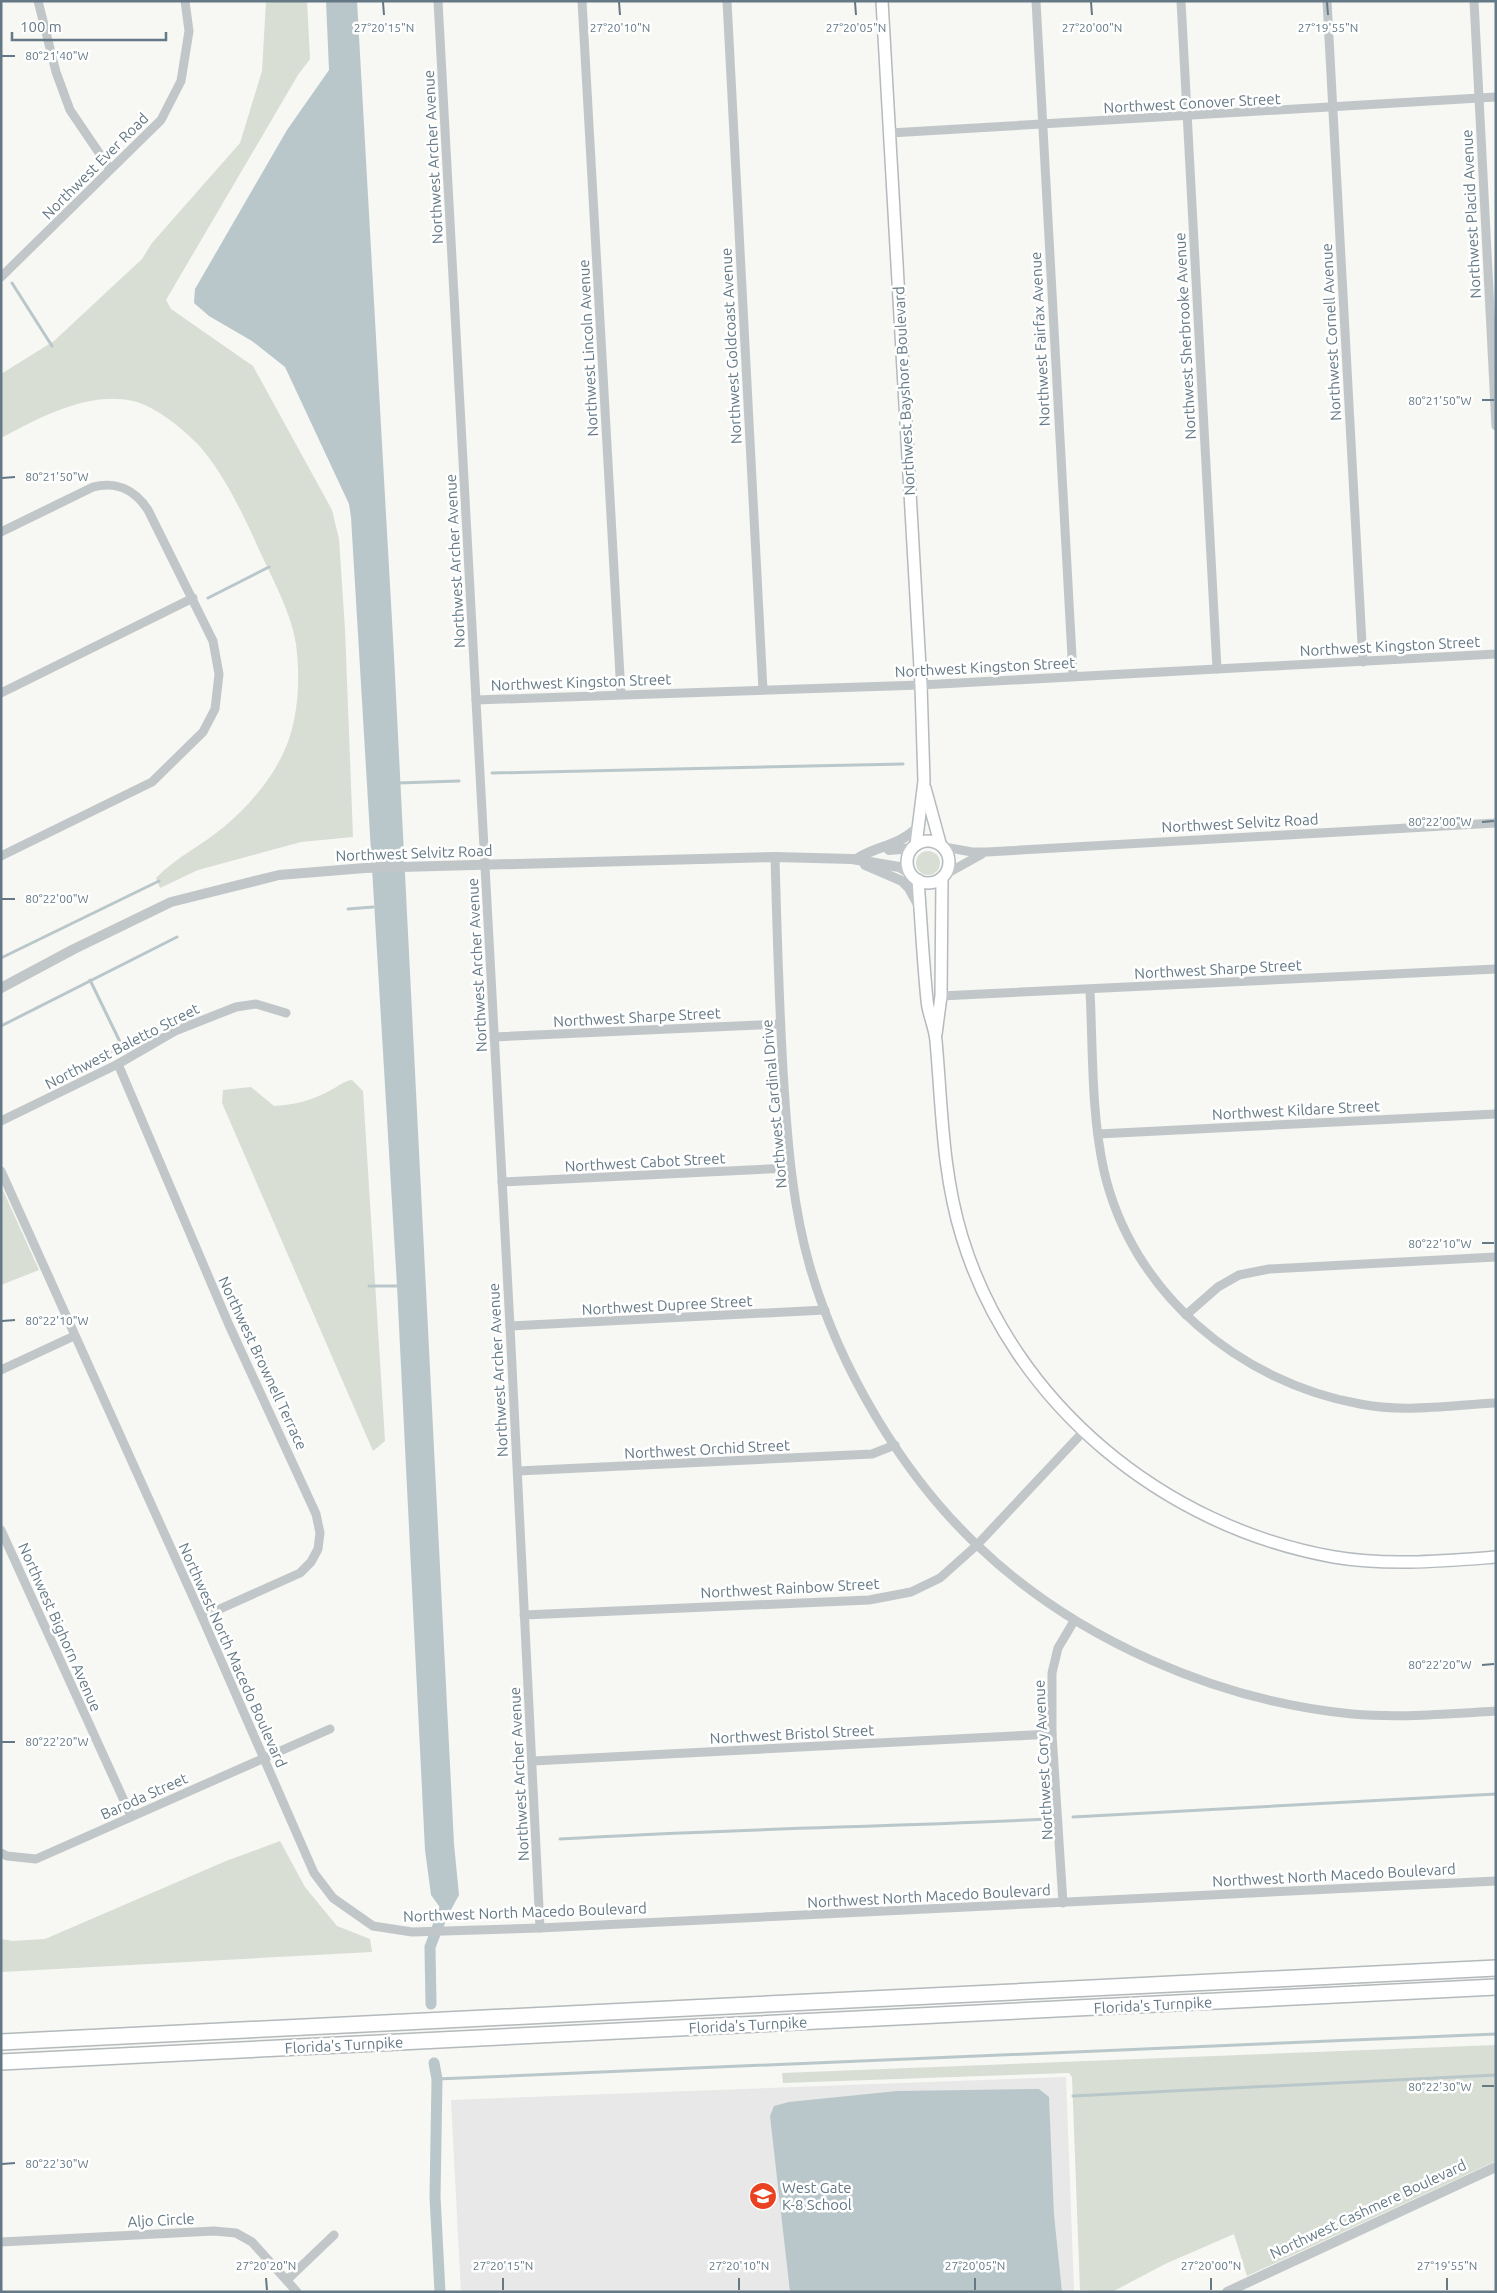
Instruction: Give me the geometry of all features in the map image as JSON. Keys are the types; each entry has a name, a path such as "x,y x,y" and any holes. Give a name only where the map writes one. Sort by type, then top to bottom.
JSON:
{"highway":[{"name":"Florida's Turnpike","path":"1,2042 1496,1968"},
{"name":"Florida's Turnpike","path":"1,2062 1496,1987"}],"main road":[{"name":"Northwest Bayshore Boulevard","path":"882,1 924,781 914,846"},
{"name":"Northwest Bayshore Boulevard","path":"924,781 942,845"},
{"path":"936,1036 940,1017 944,876 950,863 942,845 928,840 914,846 907,864 915,877 920,908 927,1003 936,1036 942,1137 948,1180 962,1237 996,1318 1026,1364 1054,1400 1083,1432 1117,1461 1158,1490 1202,1515 1244,1532 1290,1547 1336,1557 1369,1560 1428,1561 1496,1557"},
{"path":"915,877 932,883 944,876"}],"street":[{"path":"38,1 56,72 70,110 110,169"},
{"name":"Northwest Ever Road","path":"3,273 161,120 181,81 189,31 186,1"},
{"name":"Northwest Archer Avenue","path":"438,1 518,1471 540,1928"},
{"name":"Northwest Lincoln Avenue","path":"582,1 621,694"},
{"name":"Northwest Goldcoast Avenue","path":"727,1 763,690"},
{"name":"Northwest Fairfax Avenue","path":"1036,1 1073,675"},
{"name":"Northwest Sherbrooke Avenue","path":"1181,1 1217,669"},
{"name":"Northwest Cornell Avenue","path":"1327,1 1363,662"},
{"name":"Northwest Placid Avenue","path":"1474,1 1478,98 1492,246 1496,426"},
{"name":"Northwest Conover Street","path":"890,133 1188,117 1496,97"},
{"path":"1,532 93,486 108,484 122,487 136,496 148,510 214,641 219,674 215,709 203,732 152,782 1,856"},
{"path":"1,693 193,598"},
{"name":"Northwest Kingston Street","path":"476,700 920,685 1073,675 1496,654"},
{"name":"Northwest Selvitz Road","path":"942,845 972,852 986,852 1496,823"},
{"path":"916,829 897,844 866,852 856,859 902,881 909,888 920,908"},
{"name":"Northwest Selvitz Road","path":"856,859 914,846"},
{"name":"Northwest Selvitz Road","path":"944,876 986,852"},
{"name":"Northwest Selvitz Road","path":"1,988 74,949 171,902 279,875 364,868 775,857 856,859 899,867 915,877"},
{"name":"Northwest Cardinal Drive","path":"775,857 780,1024 790,1168 810,1265 825,1310 868,1403 895,1445 932,1495 977,1545 1074,1620 1180,1674 1274,1700 1350,1713 1395,1716 1496,1711"},
{"name":"Northwest Sharpe Street","path":"941,996 1496,969"},
{"path":"1090,990 1098,1134 1107,1180 1118,1213 1143,1266 1159,1287 1186,1315 1214,1340 1248,1364 1306,1391 1361,1405 1411,1408 1496,1403"},
{"name":"Northwest Baletto Street","path":"1,1121 118,1064 176,1031 236,1007 256,1004 286,1013"},
{"name":"Northwest Sharpe Street","path":"494,1037 780,1024"},
{"name":"Northwest Brownell Terrace","path":"118,1064 229,1324 298,1473 319,1526 318,1549 311,1562 300,1573 202,1617"},
{"name":"Northwest Kildare Street","path":"1098,1134 1496,1114"},
{"name":"Northwest Cabot Street","path":"502,1182 790,1168"},
{"name":"Northwest North Macedo Boulevard","path":"1,1171 202,1617 314,1873 332,1898 373,1926 412,1932 540,1928 1496,1881"},
{"path":"1186,1315 1218,1287 1239,1275 1269,1269 1496,1258"},
{"name":"Northwest Dupree Street","path":"510,1326 825,1310"},
{"path":"1,1370 74,1336"},
{"name":"Northwest Rainbow Street","path":"524,1616 869,1600 911,1592 940,1578 977,1545 1083,1432"},
{"name":"Northwest Orchid Street","path":"518,1471 872,1454 895,1445"},
{"name":"Northwest Bighorn Avenue","path":"1,1530 132,1816"},
{"name":"Northwest Cory Avenue","path":"1063,1903 1052,1734 1052,1673 1058,1648 1074,1620"},
{"name":"Baroda Street","path":"1,1853 7,1856 36,1859 330,1730"},
{"name":"Northwest Bristol Street","path":"532,1761 1052,1734"},
{"name":"Northwest Cashmere Boulevard","path":"1229,2291 1496,2167"},
{"name":"Aljo Circle","path":"1,2242 221,2232 236,2233 252,2242 288,2279 297,2292"},
{"path":"288,2279 334,2235"}],"shaded area":[{"path":"266,1 307,1 310,59 298,75 166,300 171,309 253,366 332,510 339,539 345,629 353,837 301,842 198,870 160,888 156,878 172,864 217,833 235,817 254,798 270,777 283,754 292,730 298,694 294,632 277,588 230,491 206,454 184,431 165,416 145,405 120,399 102,399 66,407 1,438 1,374 54,341 142,259 152,243 240,143 262,71"},
{"path":"326,1 357,1 394,656 454,1844 459,1895 447,1917 431,1895 425,1850 397,1286 349,504 285,367 252,341 209,316 194,303 195,289 287,130 329,70"},
{"path":"928,851 937,854 940,863 937,872 928,875 919,872 916,863 919,854"},
{"path":"352,1080 363,1091 385,1441 373,1451 222,1103 223,1090 251,1087 274,1106 289,1104 318,1097"},
{"path":"1,1186 39,1270 1,1285"},
{"path":"280,1841 305,1887 337,1926 370,1939 372,1952 1,1972 1,1939 13,1941 45,1939 226,1861"},
{"path":"1496,2045 1496,2161 1247,2276 1234,2234 1165,2264 1112,2292 1080,2290 1072,2077 1069,2073 783,2083 782,2073"},
{"name":"West Gate K-8 School","path":"1066,2077 1074,2292 461,2292 451,2100"},
{"path":"1039,2089 1049,2097 1054,2215 1062,2292 790,2292 770,2116 774,2106 789,2102 897,2091"}],"waterway":[{"path":"12,283 52,346"},
{"path":"208,598 269,567"},
{"path":"492,773 903,764"},
{"path":"397,783 459,781"},
{"path":"1,958 159,881"},
{"path":"348,909 373,907"},
{"path":"1,1026 177,937"},
{"path":"90,980 122,1046"},
{"path":"128,1043 150,1031"},
{"path":"94,1060 114,1050"},
{"path":"369,1286 397,1286"},
{"path":"1073,1817 1496,1794"},
{"path":"560,1839 1048,1819"},
{"path":"431,2004 430,1947 448,1900"},
{"path":"437,2079 1496,2034"},
{"path":"434,2063 437,2079 435,2197 440,2292"},
{"path":"1073,2096 1496,2075"}],"place":[{"name":"West Gate K-8 School","path":"763,2196"}]}
